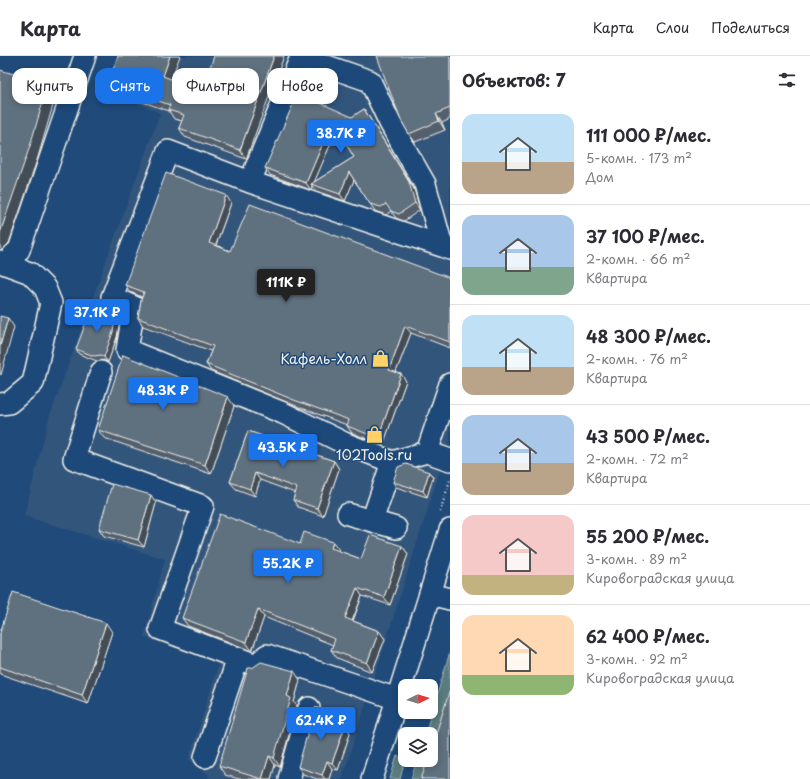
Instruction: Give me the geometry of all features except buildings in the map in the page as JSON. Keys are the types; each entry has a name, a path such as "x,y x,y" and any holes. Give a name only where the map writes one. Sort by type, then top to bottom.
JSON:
{"street":[{"path":"0,404 9,403 33,383 51,304 45,288 30,273 7,259 19,250 85,56"},
{"path":"250,182 301,57 370,81 390,123 425,184 446,248"},
{"path":"446,248 250,182 168,151 112,297 134,307 127,350 283,413 344,443 392,462 427,452 450,460"},
{"path":"101,372 74,459 203,506 160,629 256,666 267,655 397,699"},
{"path":"427,452 450,384"},
{"path":"372,521 392,462"},
{"path":"348,514 396,528"},
{"path":"372,779 450,530"},
{"path":"430,594 450,599"},
{"path":"205,757 238,658"},
{"path":"289,779 309,708"}],"shaded area":[{"path":"121,56 450,56 450,439 342,779 208,779 209,775 189,759 219,663 144,637 165,559 24,516 49,418 160,113 138,104 164,104 164,68 117,68"}],"green space":[{"path":"450,652 450,695 438,734 438,727 427,727 430,719 438,719 438,691"},
{"path":"397,756 398,767 403,767 400,779 390,779"},
{"path":"415,767 428,767 424,779 411,779"}],"place":[{"name":"Кафель-Холл","path":"380,359"},
{"name":"102Tools.ru","path":"374,435"}]}
